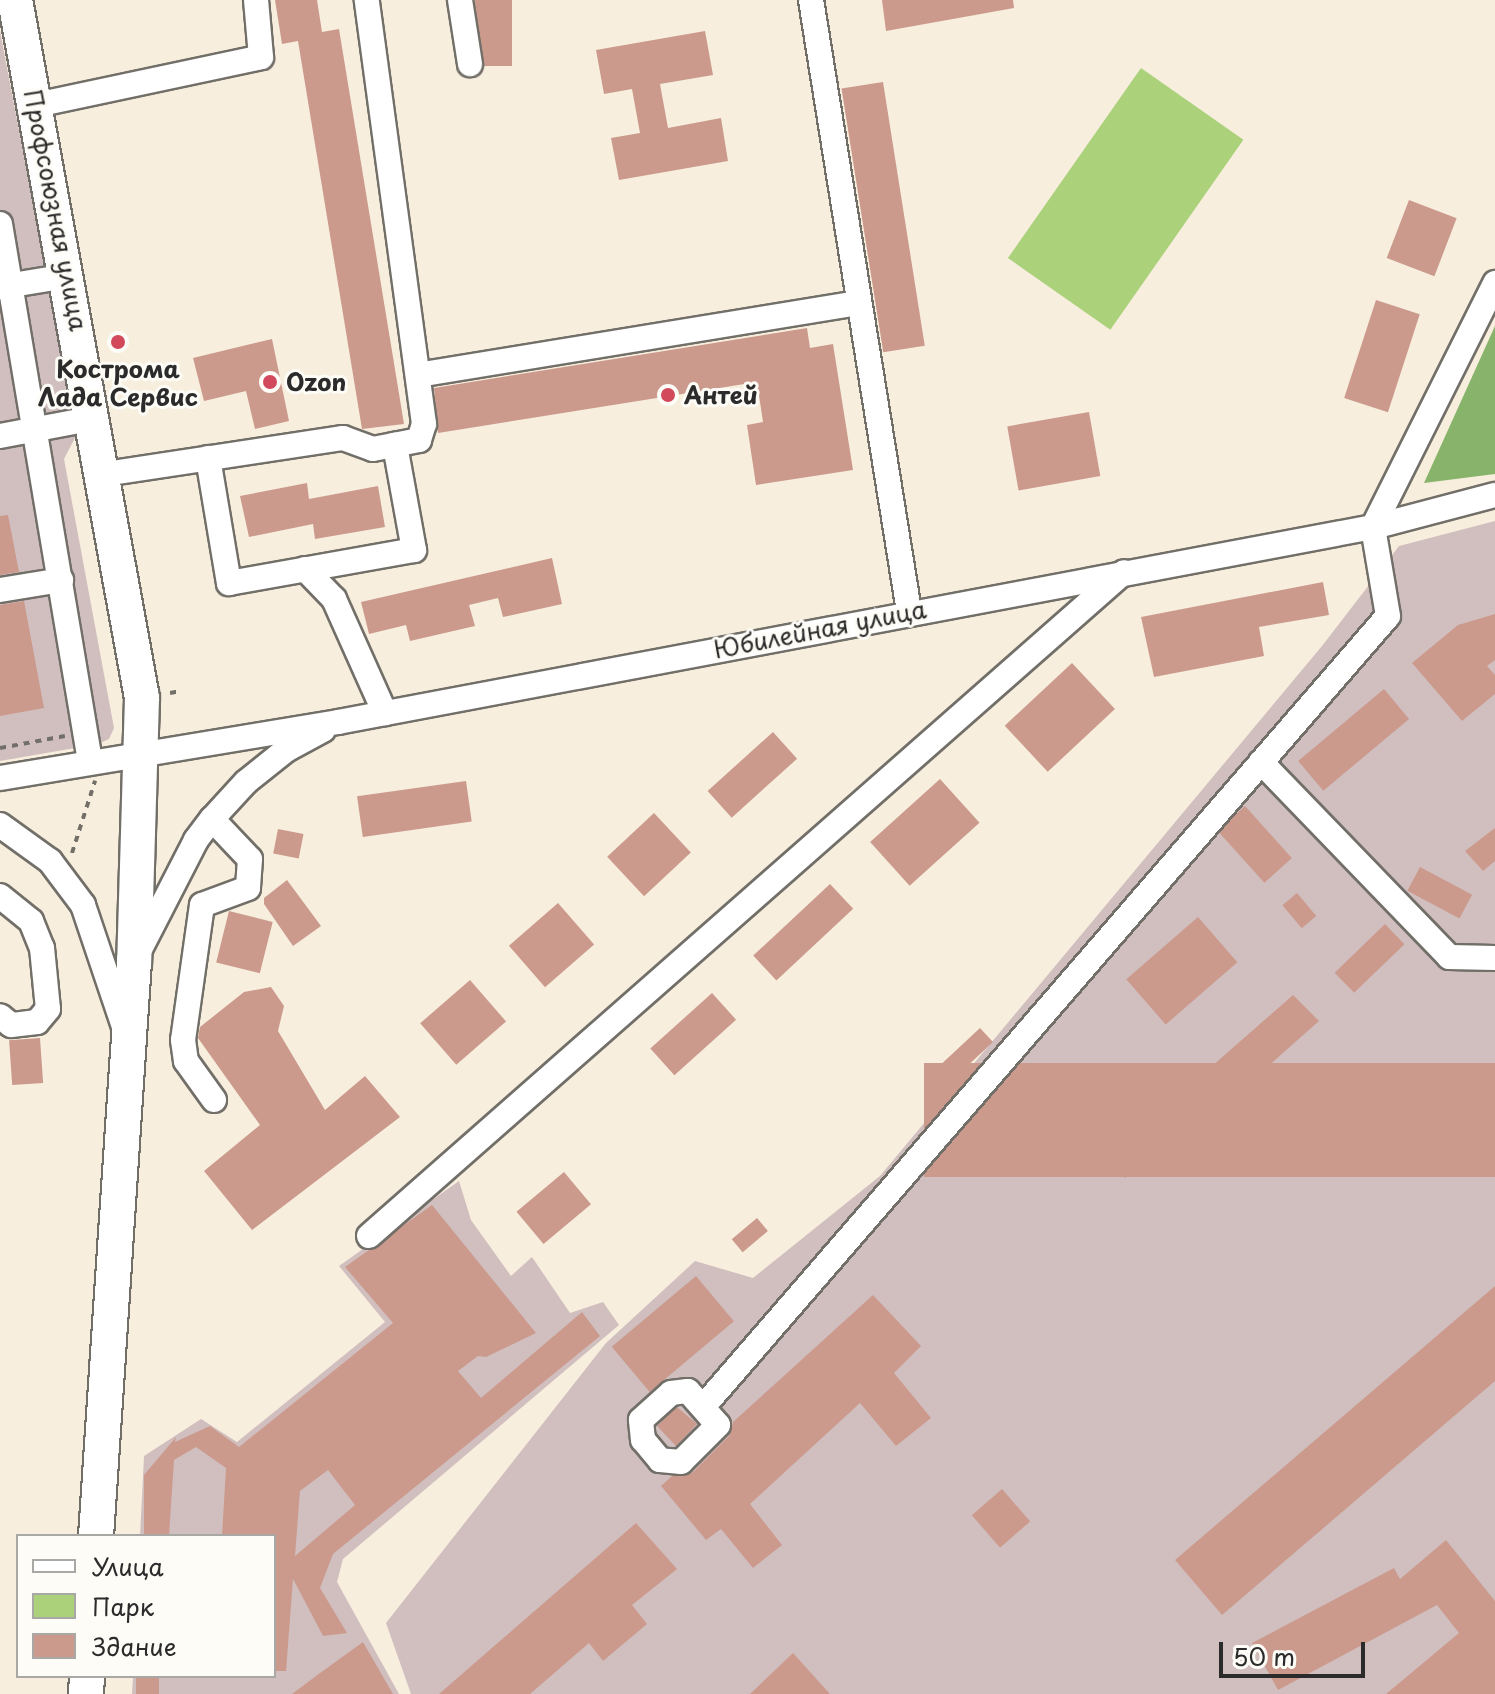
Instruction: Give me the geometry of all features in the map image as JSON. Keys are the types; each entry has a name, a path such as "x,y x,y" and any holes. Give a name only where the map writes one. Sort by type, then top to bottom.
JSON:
{"highway":[{"name":"Профсоюзная улица","path":"15,0 95,418 142,698 134,961 96,1534"}],"street":[{"path":"36,105 261,57 256,0"},
{"path":"105,474 343,438 373,449 419,440 424,424 367,0"},
{"path":"460,0 470,64"},
{"path":"818,1 856,303 909,611"},
{"path":"0,224 4,289 36,429 93,770"},
{"path":"4,289 67,276"},
{"path":"703,1407 1388,616 1373,527 1495,283"},
{"path":"418,375 856,303"},
{"path":"0,436 95,418"},
{"path":"208,458 229,583 414,550 395,445"},
{"name":"Юбилейная улица","path":"0,778 93,770 142,751 338,722 909,611 1373,527 1495,495"},
{"path":"305,569 334,599 385,713"},
{"path":"369,1236 1125,572"},
{"path":"0,590 61,580"},
{"path":"134,961 196,840 212,819 246,782 286,750 338,722"},
{"path":"1261,762 1449,957 1495,958"},
{"path":"212,819 250,859 248,888 202,905 183,1040 186,1061 214,1100"},
{"path":"0,825 50,861 83,905 127,1037"},
{"path":"0,896 31,921 42,948 48,1009 37,1022 11,1025 0,1016"}],"path":[{"path":"170,693 181,691"},
{"path":"0,748 86,733"},
{"path":"71,854 93,770"}],"shaded area":[{"path":"0,31 77,434 64,459 114,728 109,739 98,744 0,761"},
{"path":"1495,521 1495,1694 411,1694 386,1623 606,1343 695,1261 753,1278 880,1176 1322,646 1399,546"},
{"path":"459,1181 471,1220 511,1276 532,1257 570,1313 603,1302 619,1325 343,1559 337,1582 399,1694 132,1694 133,1678 276,1678 276,1534 140,1534 144,1456 201,1419 237,1442 385,1322 339,1266"}],"green space":[{"path":"1141,68 1243,140 1110,330 1008,258"},
{"path":"1495,326 1495,474 1424,483"}],"building":[{"path":"275,0 317,0 322,32 339,29 404,424 362,429 298,41 282,44"},
{"path":"475,0 512,0 512,66 475,66"},
{"path":"882,0 1013,0 1014,8 886,31"},
{"path":"705,31 713,75 660,84 668,128 721,118 728,161 619,180 611,138 640,133 632,89 604,94 596,50"},
{"path":"883,82 925,346 883,352 842,89"},
{"path":"1409,200 1457,218 1434,276 1387,258"},
{"path":"1376,300 1420,314 1388,412 1344,398"},
{"path":"807,328 810,348 833,344 853,470 756,485 747,425 763,422 757,382 438,433 434,388"},
{"path":"272,339 289,421 255,429 246,391 204,401 193,358"},
{"path":"1089,412 1100,476 1019,490 1007,426"},
{"path":"307,483 309,499 378,486 385,527 315,539 313,524 249,537 240,496"},
{"path":"8,515 19,572 0,575 0,516"},
{"path":"552,558 562,604 503,617 498,598 469,605 475,626 410,641 406,625 369,634 361,602"},
{"path":"1323,582 1329,615 1259,627 1264,656 1154,677 1141,617"},
{"path":"24,601 44,708 0,716 0,605"},
{"path":"1495,614 1495,660 1487,666 1495,675 1495,694 1462,721 1412,663 1458,625"},
{"path":"1072,663 1115,709 1048,772 1005,726"},
{"path":"1384,689 1409,719 1323,791 1298,761"},
{"path":"773,732 797,759 732,818 708,791"},
{"path":"940,779 979,823 910,886 870,842"},
{"path":"466,781 472,822 363,837 357,796"},
{"path":"1245,806 1292,858 1264,883 1218,831"},
{"path":"654,813 691,852 644,896 607,857"},
{"path":"1495,828 1495,861 1483,871 1465,851"},
{"path":"278,829 304,834 299,859 273,854"},
{"path":"1420,867 1472,895 1459,919 1407,891"},
{"path":"287,880 321,926 293,946 264,904 264,898"},
{"path":"830,884 853,909 776,980 753,956"},
{"path":"1297,893 1316,916 1302,928 1282,905"},
{"path":"558,903 594,945 545,987 509,946"},
{"path":"229,911 273,922 260,973 216,962"},
{"path":"1198,917 1237,962 1166,1025 1126,979"},
{"path":"1385,924 1404,944 1354,993 1335,973"},
{"path":"470,980 506,1022 456,1065 420,1023"},
{"path":"271,987 284,1006 278,1031 325,1110 365,1076 400,1117 252,1230 204,1171 260,1125 198,1038 200,1027 244,992"},
{"path":"712,993 736,1020 674,1075 650,1049"},
{"path":"1293,995 1319,1021 1247,1085 1242,1080 1179,1135 1195,1154 1179,1168 1161,1148 1125,1178 1101,1152 1116,1139 1121,1146"},
{"path":"980,1028 993,1042 950,1082 937,1068"},
{"path":"40,1038 43,1083 12,1085 9,1040"},
{"path":"924,1063 1495,1063 1495,1177 924,1177"},
{"path":"564,1172 591,1204 544,1244 517,1212"},
{"path":"432,1205 536,1333 486,1357 478,1356 458,1371 481,1398 582,1312 600,1336 333,1554 320,1588 347,1633 323,1636 293,1579 286,1671 276,1671 276,1534 222,1534 226,1468 196,1447 174,1460 169,1534 144,1534 144,1475 176,1437 175,1442 210,1426 239,1447 393,1323 345,1267","holes":["328,1470 355,1505 295,1556 300,1491"]},
{"path":"757,1218 768,1231 743,1252 732,1239"},
{"path":"696,1276 734,1321 650,1392 612,1347"},
{"path":"1495,1286 1495,1381 1222,1615 1175,1560"},
{"path":"873,1295 921,1346 894,1373 931,1418 896,1446 860,1403 750,1504 782,1545 753,1568 721,1529 706,1540 661,1486 672,1476 692,1473 729,1436 733,1422"},
{"path":"677,1407 697,1424 676,1446 657,1426"},
{"path":"1002,1489 1030,1521 1000,1548 972,1515"},
{"path":"636,1523 677,1569 632,1605 647,1624 603,1661 589,1643 530,1694 439,1694"},
{"path":"1446,1540 1495,1601 1495,1694 1386,1694 1459,1633 1437,1605 1278,1690 1252,1643 1394,1568 1400,1579"},
{"path":"363,1642 393,1694 292,1694 316,1676"},
{"path":"793,1653 830,1694 750,1694"},
{"path":"136,1678 159,1678 159,1694 136,1694"}],"place":[{"name":"Кострома Лада Сервис","path":"118,342"},
{"name":"Ozon","path":"270,382"},
{"name":"Антей","path":"668,395"}]}
